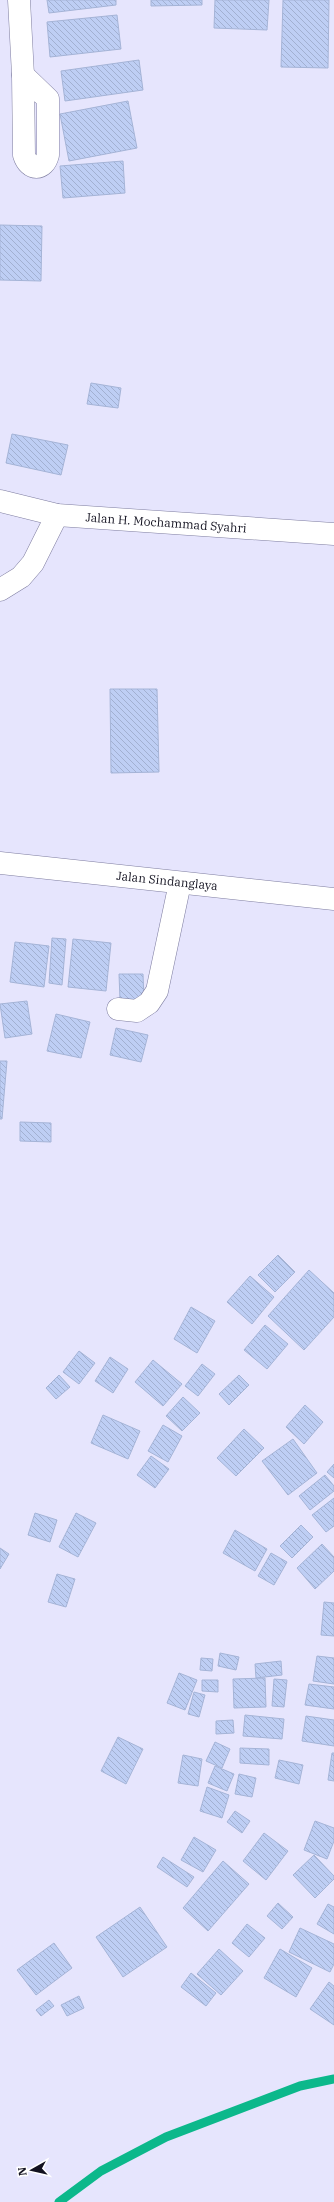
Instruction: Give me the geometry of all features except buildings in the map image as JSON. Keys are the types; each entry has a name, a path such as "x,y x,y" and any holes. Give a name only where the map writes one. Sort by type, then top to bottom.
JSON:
{"street":[{"path":"20,0 23,75"},
{"name":"Jalan H. Mochammad Syahri","path":"0,501 58,516 334,534"},
{"path":"0,590 22,577 33,563 58,516"},
{"name":"Jalan Sindanglaya","path":"0,863 334,899"},
{"path":"118,1009 137,1011 149,1003 157,991 180,883"}],"waterway":[{"path":"59,2202 101,2171 166,2137 300,2086 334,2079"}]}
